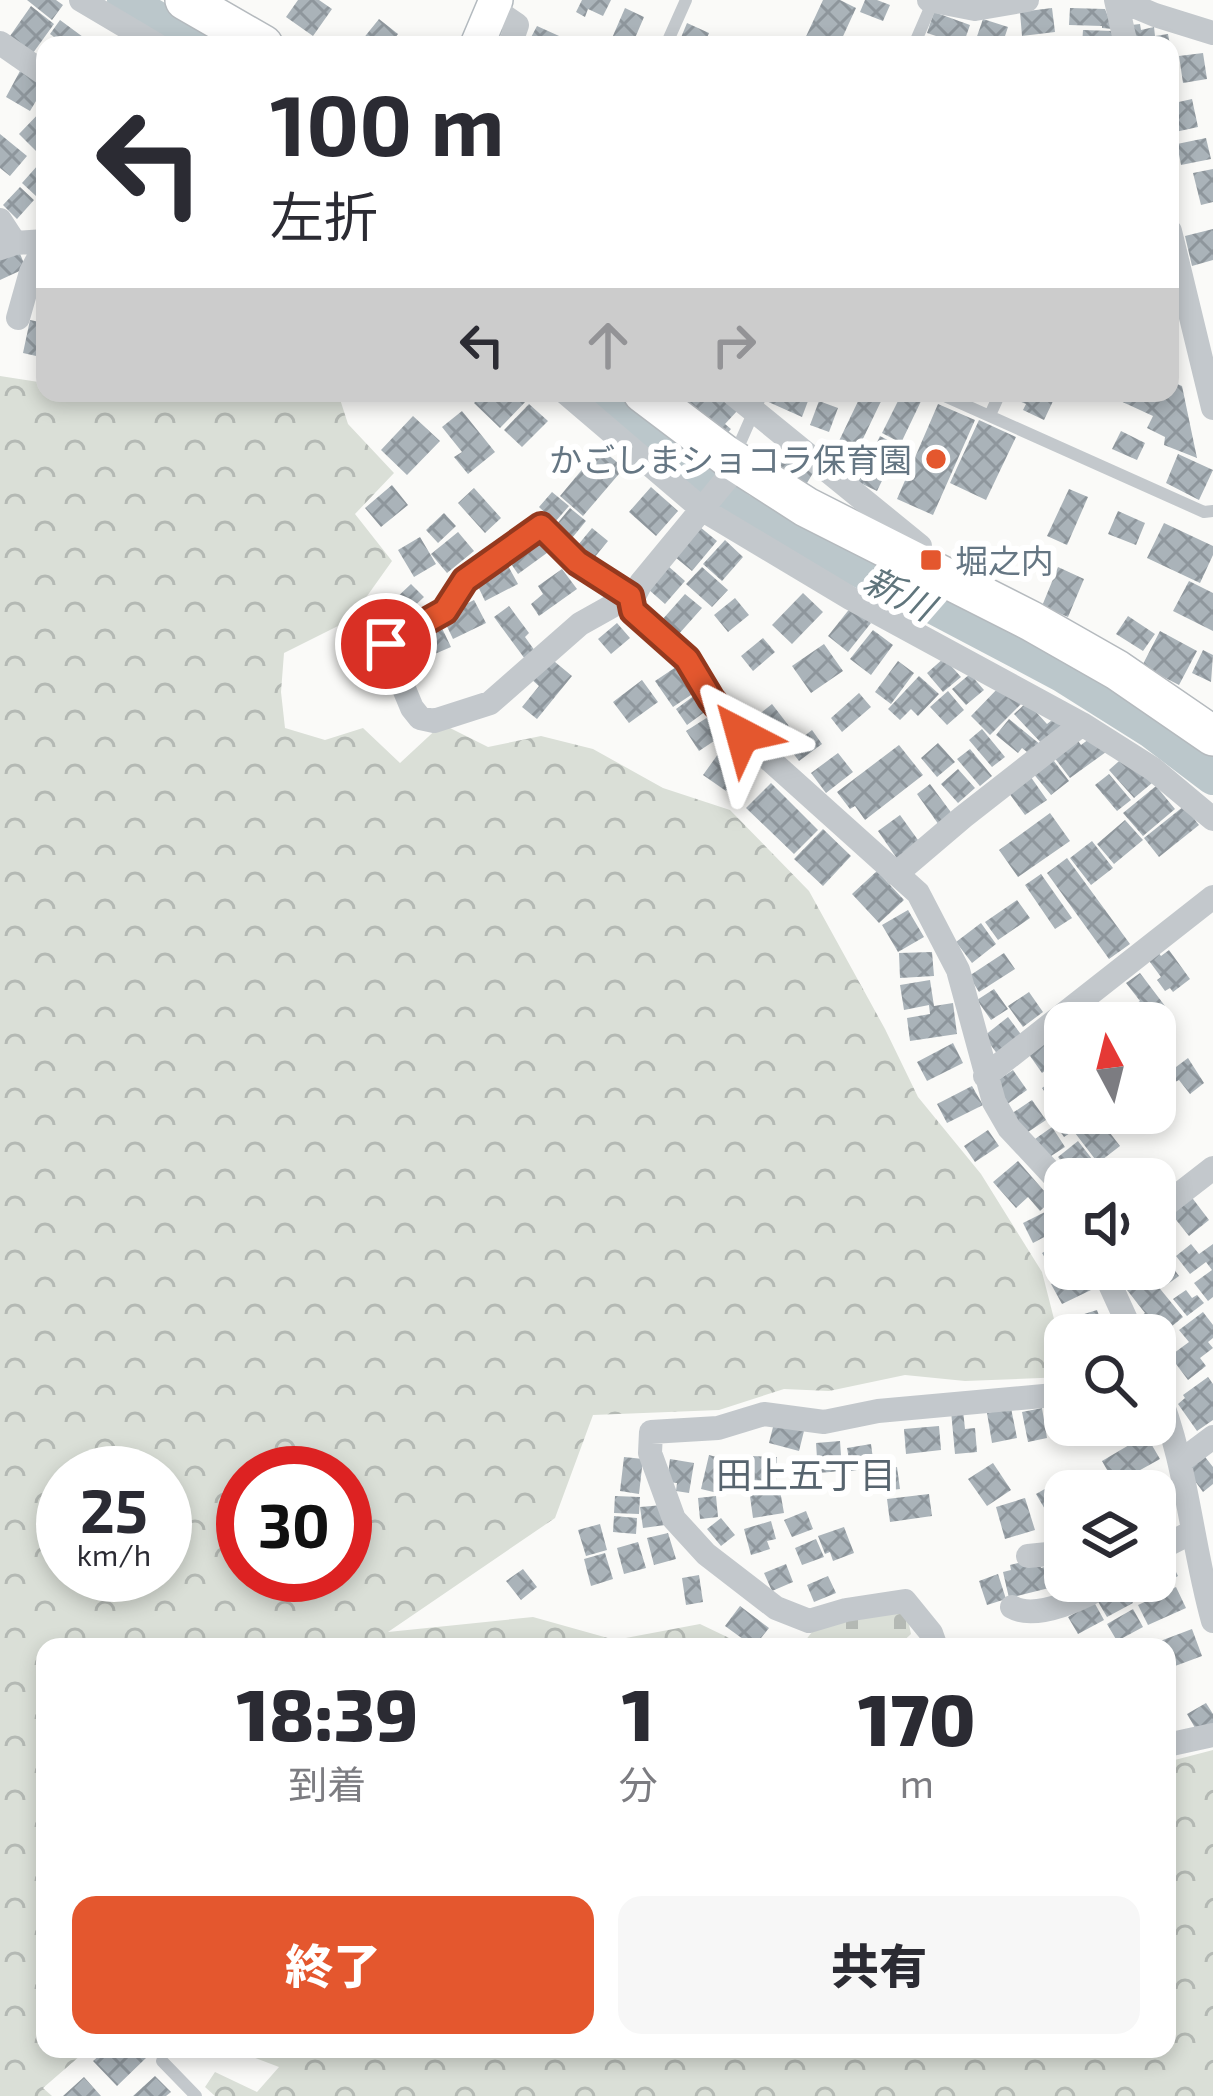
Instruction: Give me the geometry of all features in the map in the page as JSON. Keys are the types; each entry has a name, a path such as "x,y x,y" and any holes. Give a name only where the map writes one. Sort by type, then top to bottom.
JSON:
{"main road":[{"path":"206,5 249,36"},
{"path":"656,402 806,507 1031,621 1117,670 1213,736"}],"street":[{"path":"81,0 143,36"},
{"path":"930,1 975,9 1027,0"},
{"path":"1118,0 1213,33"},
{"path":"1118,0 1124,36"},
{"path":"481,36 494,4 517,25 513,36"},
{"path":"0,43 36,68"},
{"path":"0,220 8,246"},
{"path":"18,318 36,262"},
{"path":"1179,268 1213,408"},
{"path":"577,402 703,510 850,598 1082,724 1153,769 1213,819"},
{"path":"759,402 920,546 919,565"},
{"path":"736,462 631,598 580,623 490,703 434,721 420,718 412,708 386,644 445,611 465,580 541,526 577,562 631,598 633,611 687,659 711,699 742,735 918,893 958,970 994,1102 1009,1128 1044,1166"},
{"path":"896,874 1082,724"},
{"path":"985,1076 1213,897"},
{"path":"1176,1197 1213,1168"},
{"path":"933,1638 905,1601 808,1621 776,1608 706,1554 674,1519 650,1453 651,1432 718,1428 764,1414 824,1422 878,1411 1044,1396"},
{"path":"1181,1461 1213,1437"},
{"path":"1176,1446 1213,1621"},
{"path":"1176,1540 1192,1532"},
{"path":"1028,1556 1044,1554"},
{"path":"1012,1607 1038,1613 1062,1602"},
{"path":"1176,1743 1213,1735"}],"lane":[{"path":"670,36 686,0"},
{"path":"917,36 930,1"},
{"path":"736,462 759,402"},
{"path":"959,402 1204,512 1213,511"},
{"path":"990,415 996,402"},
{"path":"162,2061 196,2096"}],"green space":[{"path":"0,376 36,382 36,402 341,402 348,424 394,473 355,514 392,561 350,620 284,653 285,728 325,740 363,728 400,763 442,724 488,747 541,736 593,749 663,788 730,810 809,891 918,1097 981,1174 1042,1272 1053,1314 1044,1314 1044,1378 965,1381 905,1375 829,1391 784,1389 719,1410 593,1415 555,1518 388,1632 533,1617 608,1638 36,1638 36,2058 78,2058 43,2088 52,2096 0,2096"},
{"path":"905,1606 911,1634 907,1638 807,1638 817,1626"},
{"path":"700,1624 729,1638 626,1638"},
{"path":"1213,1750 1213,2096 215,2096 205,2087 215,2072 257,2092 279,2067 255,2058 1176,2058 1176,1760"}],"building":[{"path":"27,0 56,0 63,5 52,20"},
{"path":"298,0 319,0 332,9 313,36 286,17"},
{"path":"582,0 611,0 603,16 588,9 585,17 576,12"},
{"path":"823,0 840,0 856,8 843,36 806,36"},
{"path":"865,0 890,5 883,21 860,12"},
{"path":"31,6 54,24 45,36 36,36 33,53 10,36"},
{"path":"625,8 644,17 636,36 613,36"},
{"path":"1052,8 1055,32 1022,36 1020,12"},
{"path":"1070,8 1105,9 1113,29 1069,25"},
{"path":"934,12 970,25 966,36 927,33"},
{"path":"379,19 398,34 397,36 365,36"},
{"path":"983,19 1008,27 1005,36 977,36"},
{"path":"60,20 82,36 53,36"},
{"path":"687,23 709,33 708,36 682,36"},
{"path":"1140,24 1141,30 1154,27 1155,36 1133,36 1131,25"},
{"path":"537,26 559,36 532,36"},
{"path":"1083,30 1113,31 1113,36 1083,36"},
{"path":"1203,53 1207,79 1183,83 1179,56"},
{"path":"20,71 36,81 36,101 30,111 6,97"},
{"path":"1192,99 1198,127 1179,131 1179,102"},
{"path":"36,116 36,151 19,134"},
{"path":"0,134 27,156 10,176 0,168"},
{"path":"1206,138 1211,159 1181,165 1179,144"},
{"path":"36,167 36,196 22,183"},
{"path":"1213,169 1213,202 1201,205 1193,173"},
{"path":"20,187 34,200 17,219 3,205"},
{"path":"1213,229 1213,260 1192,266 1185,236"},
{"path":"18,249 26,268 0,280 0,257"},
{"path":"30,320 36,321 36,356 23,353"},
{"path":"1182,386 1197,458 1164,445 1165,437 1147,428 1153,416 1123,402 1179,402"},
{"path":"475,402 525,402 500,428"},
{"path":"688,402 729,402 738,410 725,424 731,429 725,436"},
{"path":"768,402 808,402 802,417"},
{"path":"819,402 838,408 829,432 810,425"},
{"path":"858,402 881,402 846,474 827,466"},
{"path":"898,402 921,402 901,443 882,433"},
{"path":"1021,402 1053,402 1044,420 1023,410 1026,404"},
{"path":"529,404 548,421 522,447 504,430"},
{"name":"かごしまショコラ保育園","path":"938,404 975,420 933,515 897,499"},
{"path":"462,411 495,452 468,474 454,457 462,452 442,427"},
{"path":"413,416 440,441 407,475 381,450"},
{"path":"979,420 1016,437 986,500 950,483"},
{"path":"1121,431 1145,443 1137,460 1112,449"},
{"path":"880,436 899,446 877,491 858,482"},
{"path":"600,448 624,468 583,516 560,496"},
{"path":"787,450 816,468 801,493 772,475"},
{"path":"1178,454 1213,470 1199,500 1166,483"},
{"path":"392,485 408,505 381,527 365,508"},
{"path":"651,487 678,511 656,536 629,512"},
{"path":"474,488 501,518 485,533 458,503"},
{"path":"1069,489 1088,497 1067,545 1047,536"},
{"path":"552,492 569,506 555,522 539,507"},
{"path":"570,508 586,521 572,538 556,525"},
{"path":"1118,511 1145,523 1136,545 1108,534"},
{"path":"444,513 456,526 438,543 426,530"},
{"path":"1164,523 1213,546 1200,583 1147,558"},
{"path":"700,527 717,541 692,571 675,557"},
{"path":"592,528 608,541 594,558 578,545"},
{"path":"458,532 474,551 447,573 431,554"},
{"path":"540,534 551,550 518,574 507,558"},
{"path":"420,537 436,564 414,577 398,550"},
{"path":"725,540 743,557 722,581 703,564"},
{"path":"506,562 518,584 485,601 474,578"},
{"path":"668,566 685,581 665,604 648,589"},
{"path":"702,567 728,590 712,607 686,584"},
{"path":"1058,567 1084,579 1068,617 1042,606"},
{"path":"562,569 577,589 539,616 531,604 543,594 538,586"},
{"path":"1189,581 1213,593 1213,631 1173,611"},
{"path":"411,584 424,597 406,614 393,601"},
{"path":"803,593 823,612 792,644 772,625"},
{"path":"685,594 702,608 678,635 662,620"},
{"path":"735,598 749,615 728,632 714,615"},
{"path":"474,600 486,623 453,639 442,616"},
{"path":"385,604 398,617 380,634 368,621"},
{"path":"509,606 529,633 525,637 535,651 525,659 494,617"},
{"path":"851,607 871,623 848,652 828,636"},
{"path":"1128,616 1155,634 1143,651 1116,634"},
{"path":"439,622 451,647 430,656 419,631"},
{"path":"617,623 630,638 611,654 598,639"},
{"path":"873,630 893,645 871,675 850,659"},
{"path":"1160,631 1197,651 1179,685 1142,666"},
{"path":"410,636 425,671 405,679 390,644"},
{"path":"763,638 775,652 753,671 741,656"},
{"path":"824,644 843,671 811,693 792,666"},
{"path":"1203,650 1213,655 1211,682 1192,673"},
{"path":"381,654 388,669 361,681 354,665"},
{"path":"549,657 572,676 537,719 522,707 539,686 531,679"},
{"path":"944,658 961,677 943,692 927,673"},
{"path":"898,661 914,673 891,704 875,692"},
{"path":"676,667 694,693 673,707 655,681"},
{"path":"970,674 984,690 966,705 952,689"},
{"path":"919,676 939,694 918,716 911,709 900,720 888,709"},
{"path":"642,680 658,702 629,723 613,702"},
{"path":"1003,683 1023,702 990,735 971,716"},
{"path":"948,691 964,710 947,725 930,707"},
{"path":"859,693 871,707 842,732 831,718"},
{"path":"695,695 706,711 687,725 676,709"},
{"path":"1027,702 1047,724 1056,717 1066,729 1044,746 1014,714"},
{"path":"772,704 792,730 771,746 752,720"},
{"path":"708,717 720,737 699,751 686,731"},
{"path":"1009,719 1041,745 1032,756 1022,748 1018,753 996,735"},
{"path":"982,729 1005,757 992,767 969,740"},
{"path":"812,730 822,744 799,761 789,748"},
{"path":"1093,736 1106,752 1070,778 1053,756 1076,738 1081,745"},
{"path":"938,743 955,762 937,777 921,758"},
{"path":"899,745 923,775 865,820 837,792"},
{"path":"970,749 992,776 980,786 957,759"},
{"path":"721,750 744,766 726,791 703,775"},
{"path":"838,753 853,772 826,793 811,773"},
{"path":"1127,754 1152,783 1134,798 1109,770"},
{"path":"1051,757 1069,781 1051,795 1032,772"},
{"path":"958,769 975,788 958,803 941,784"},
{"path":"1028,773 1047,800 1025,815 1006,789"},
{"path":"1109,774 1131,800 1117,811 1095,785"},
{"path":"771,783 818,830 794,854 746,808"},
{"path":"930,784 953,815 939,825 917,794"},
{"path":"1156,786 1175,809 1143,836 1123,813"},
{"path":"1184,806 1199,825 1159,857 1144,838"},
{"path":"1050,813 1070,841 1018,877 999,850"},
{"path":"900,815 923,847 900,863 878,831"},
{"path":"1125,820 1143,840 1114,864 1097,844"},
{"path":"823,829 851,856 823,886 794,859"},
{"path":"1092,841 1113,868 1091,885 1070,858"},
{"path":"1067,858 1130,944 1109,959 1047,873"},
{"path":"877,871 904,900 879,923 852,894"},
{"path":"1041,874 1072,918 1055,929 1025,885"},
{"path":"1017,900 1030,918 998,940 985,922"},
{"path":"908,910 924,937 898,952 882,925"},
{"path":"981,923 996,944 972,963 956,942"},
{"path":"1169,950 1190,979 1173,992 1165,991 1147,958"},
{"path":"932,952 934,976 900,978 899,953"},
{"path":"1004,953 1015,969 979,992 969,976"},
{"path":"1140,973 1162,1002 1138,1002 1126,983"},
{"path":"930,980 934,1006 953,1003 957,1034 910,1041 907,1018 930,1014 929,1005 904,1010 900,985"},
{"path":"994,989 1008,1009 991,1020 977,1000"},
{"path":"1029,992 1043,1012 1023,1027 1008,1006"},
{"path":"1008,1017 1023,1037 998,1055 984,1036"},
{"path":"1044,1042 1044,1072 1042,1073 1028,1053"},
{"path":"953,1043 963,1063 927,1081 917,1062"},
{"path":"1188,1058 1204,1083 1190,1094 1176,1082 1176,1067"},
{"path":"1013,1070 1027,1090 1006,1105 992,1084"},
{"path":"972,1086 983,1105 947,1123 937,1104"},
{"path":"1032,1100 1044,1121 1025,1134 1011,1114"},
{"path":"988,1130 999,1146 975,1162 964,1146"},
{"path":"1044,1133 1057,1134 1065,1147 1048,1158 1035,1139"},
{"path":"1076,1134 1111,1134 1120,1146 1104,1158 1094,1158"},
{"path":"1078,1141 1091,1158 1059,1158"},
{"path":"1018,1161 1044,1191 1044,1207 1040,1211 1028,1197 1016,1208 993,1182"},
{"path":"1190,1195 1209,1220 1189,1236 1176,1220 1176,1206"},
{"path":"1044,1212 1044,1237 1033,1243 1023,1223"},
{"path":"1191,1244 1199,1254 1213,1244 1213,1297 1208,1301 1194,1283 1212,1270 1206,1262 1190,1274 1176,1256"},
{"path":"1054,1290 1091,1290 1062,1304"},
{"path":"1127,1290 1161,1290 1183,1317 1176,1323 1176,1314 1145,1313"},
{"path":"1186,1290 1204,1303 1187,1316 1173,1299"},
{"path":"1203,1312 1213,1325 1213,1338 1208,1342 1213,1348 1200,1358 1206,1366 1188,1380 1176,1364 1176,1352 1189,1342 1179,1330"},
{"path":"1208,1377 1213,1384 1213,1420 1197,1431 1178,1404"},
{"path":"1011,1408 1017,1438 992,1443 987,1413"},
{"path":"1042,1408 1044,1439 1028,1442 1022,1412"},
{"path":"963,1410 965,1429 975,1428 977,1452 955,1454 951,1411"},
{"path":"775,1419 805,1427 799,1451 769,1443"},
{"path":"939,1426 941,1450 906,1454 904,1429"},
{"path":"840,1441 842,1471 818,1473 816,1443"},
{"path":"871,1444 874,1467 851,1471 847,1448"},
{"path":"1127,1446 1152,1446 1160,1459 1140,1470 1107,1470 1102,1461"},
{"path":"1202,1453 1213,1467 1213,1484 1203,1492 1184,1466"},
{"path":"709,1455 735,1462 726,1495 701,1489"},
{"path":"751,1456 777,1457 776,1482 749,1480"},
{"path":"624,1457 643,1459 639,1494 620,1491"},
{"path":"670,1459 694,1463 689,1493 676,1491 677,1483 667,1482"},
{"path":"993,1463 1011,1490 987,1506 968,1479"},
{"path":"897,1467 900,1489 882,1491 879,1470"},
{"path":"779,1485 784,1513 753,1518 749,1489"},
{"path":"929,1494 932,1516 890,1522 887,1499"},
{"path":"615,1496 640,1497 639,1514 614,1513"},
{"path":"716,1496 718,1517 700,1519 698,1498"},
{"path":"1025,1498 1035,1530 1005,1539 996,1507"},
{"path":"663,1505 665,1525 643,1528 640,1507"},
{"path":"806,1511 813,1529 792,1537 784,1520"},
{"path":"614,1516 637,1518 636,1534 613,1532"},
{"path":"721,1518 735,1535 721,1546 707,1529"},
{"path":"771,1521 776,1539 767,1541 770,1549 751,1555 744,1529"},
{"path":"600,1524 607,1550 586,1556 578,1530"},
{"path":"844,1527 854,1553 833,1561 818,1536"},
{"path":"668,1533 676,1559 654,1565 647,1538"},
{"path":"816,1539 824,1557 802,1565 795,1548"},
{"path":"638,1542 646,1568 624,1574 617,1548"},
{"path":"605,1553 613,1579 591,1586 584,1559"},
{"path":"1038,1558 1044,1567 1044,1589 1009,1598 1003,1572 1011,1570 1010,1565"},
{"path":"786,1564 793,1582 772,1591 764,1573"},
{"path":"523,1569 537,1587 521,1600 506,1581"},
{"path":"998,1574 1006,1599 987,1605 979,1581"},
{"path":"699,1575 703,1602 686,1605 682,1578"},
{"path":"828,1576 836,1593 814,1602 807,1585"},
{"path":"1176,1587 1186,1608 1148,1625 1138,1605 1176,1602"},
{"path":"1094,1602 1104,1620 1078,1634 1068,1617"},
{"path":"1098,1602 1132,1602 1133,1603 1107,1617"},
{"path":"740,1606 769,1628 761,1638 742,1638 725,1626"},
{"path":"1133,1609 1143,1627 1115,1638 1107,1624"},
{"path":"1192,1629 1202,1656 1176,1666 1176,1638 1168,1638"},
{"path":"1206,1703 1213,1724 1198,1733 1187,1714"},
{"path":"96,2058 146,2058 117,2086 93,2061"},
{"path":"155,2076 171,2092 133,2096"},
{"path":"84,2077 101,2096 63,2096"}],"waterway":[{"name":"新川","path":"125,0 185,36"},
{"name":"新川","path":"607,402 740,511 1062,674 1151,730 1213,777"}],"place":[{"name":"かごしまショコラ保育園","path":"936,459"},
{"name":"堀之内","path":"931,560"}],"district":[{"name":"田上五丁目","path":"806,1473"}],"route":[{"path":"386,644 445,611 465,580 541,526 577,562 630,596 633,611 687,659 711,699 742,735"}]}
